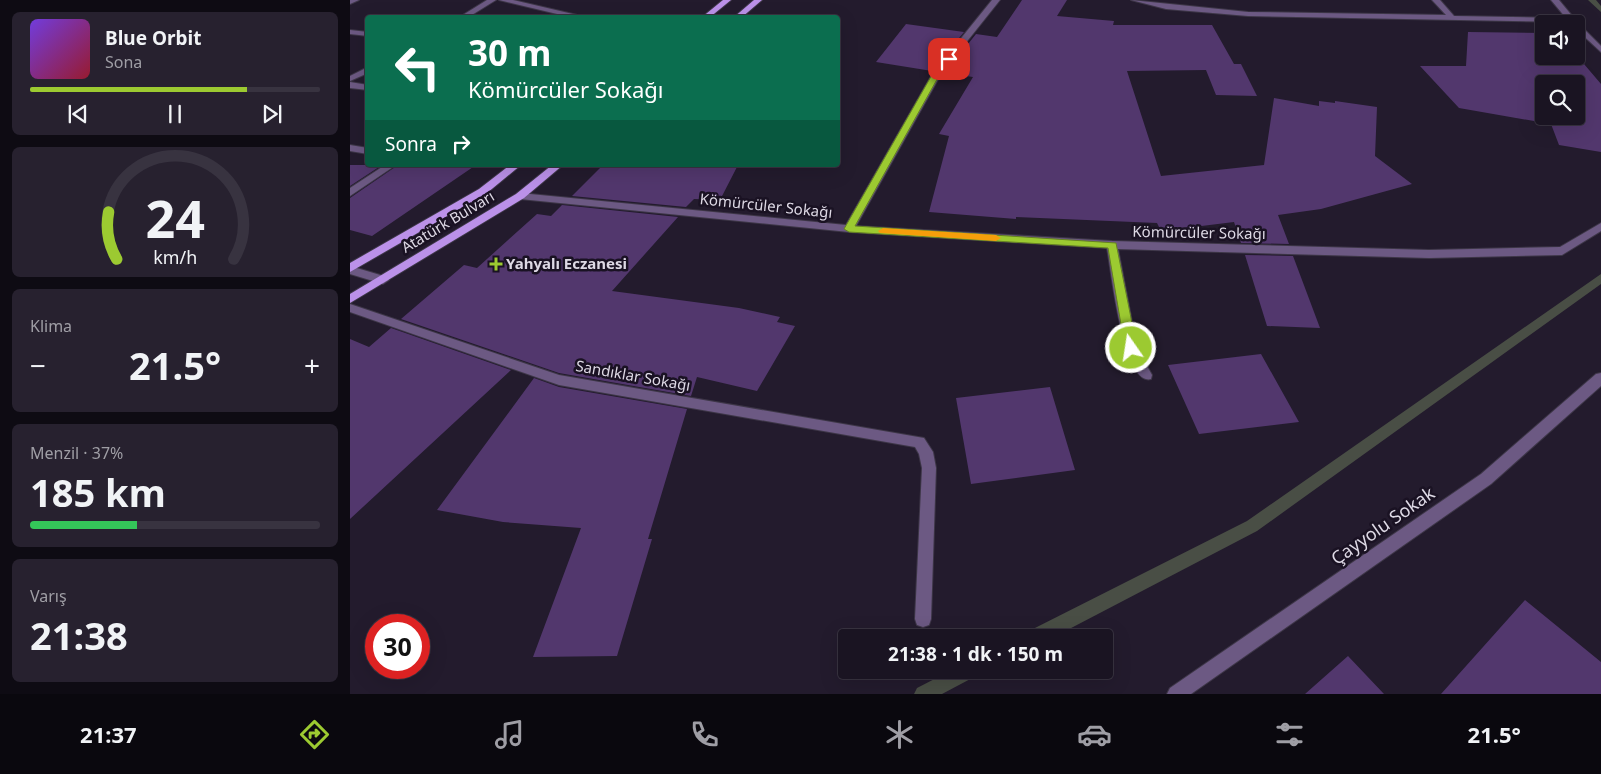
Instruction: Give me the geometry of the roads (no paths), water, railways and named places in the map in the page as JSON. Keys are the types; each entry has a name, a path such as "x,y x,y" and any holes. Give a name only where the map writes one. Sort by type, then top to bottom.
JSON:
{"main road":[{"path":"708,15 727,0"},
{"path":"740,15 758,0"},
{"name":"Atatürk Bulvarı","path":"350,269 483,191 513,167"},
{"name":"Atatürk Bulvarı","path":"350,299 520,196 556,167"}],"street":[{"path":"350,2 355,0"},
{"path":"466,15 492,0"},
{"path":"503,0 573,15"},
{"path":"849,229 937,73 996,0"},
{"path":"1135,0 1166,7 1248,14 1535,22"},
{"path":"1436,0 1452,19"},
{"path":"1555,0 1567,15"},
{"path":"350,32 365,34"},
{"path":"1585,34 1601,50"},
{"path":"350,79 365,71"},
{"path":"350,85 365,88"},
{"path":"350,148 365,151"},
{"path":"350,193 388,167"},
{"name":"Kömürcüler Sokağı","path":"520,196 849,229 1112,245 1429,254 1562,251 1601,226"},
{"path":"1112,245 1131,348 1137,362 1146,375"},
{"path":"350,269 382,280"},
{"name":"Sandıklar Sokağı","path":"350,308 559,380 919,442 926,452 929,468 922,619"},
{"name":"Çayyolu Sokak","path":"1176,694 1486,479 1601,378"}],"waterway":[{"path":"1592,0 1601,10"},
{"path":"1051,629 1252,526 1601,278"},
{"path":"923,694 952,679"}],"place":[{"name":"Yahyalı Eczanesi","path":"496,264"}]}
